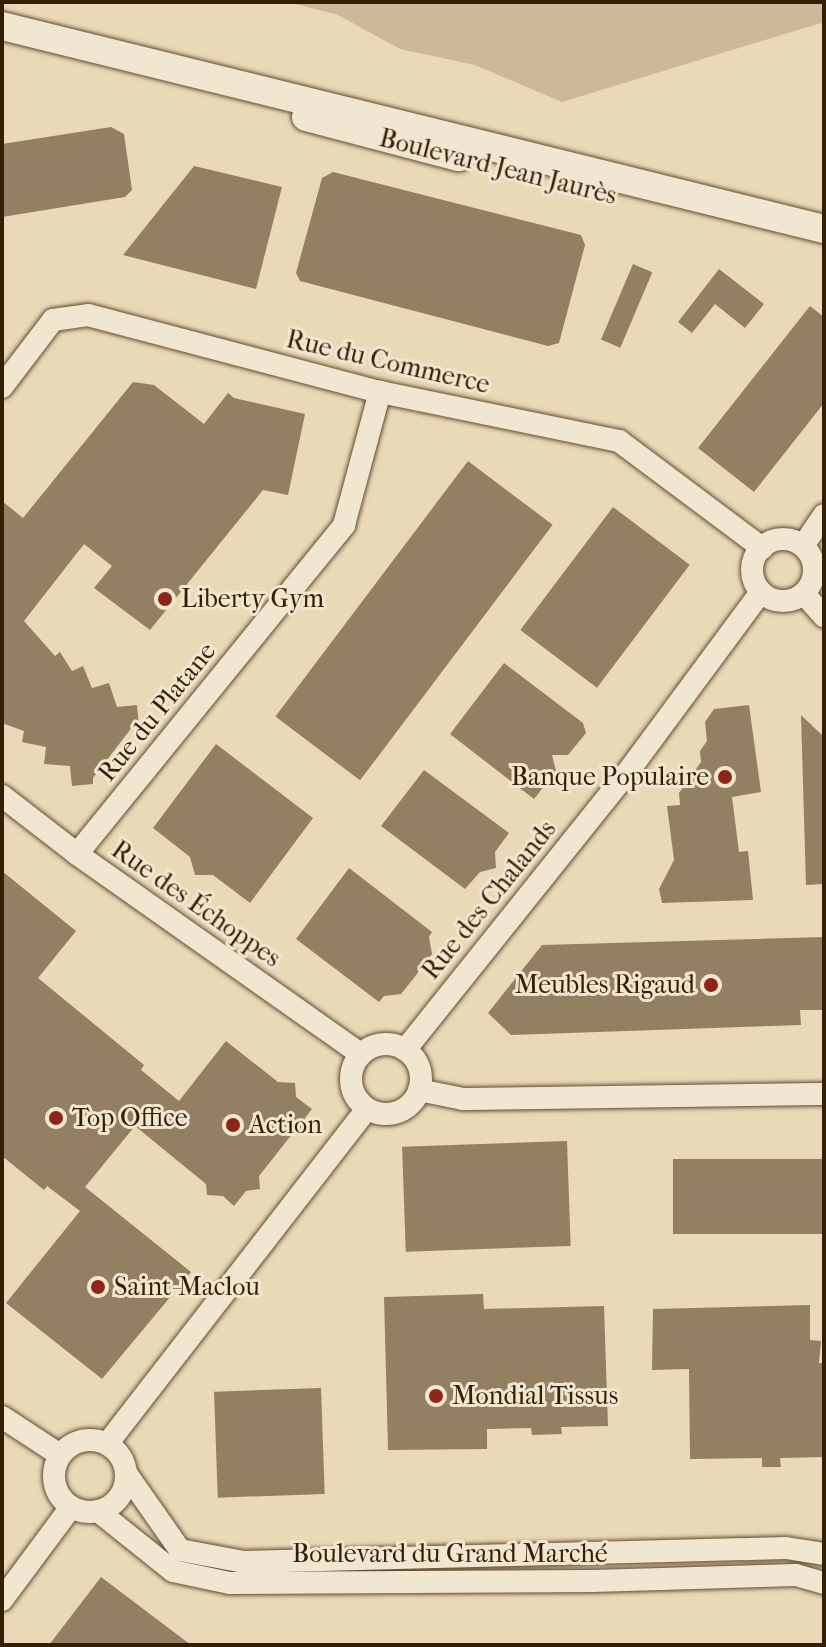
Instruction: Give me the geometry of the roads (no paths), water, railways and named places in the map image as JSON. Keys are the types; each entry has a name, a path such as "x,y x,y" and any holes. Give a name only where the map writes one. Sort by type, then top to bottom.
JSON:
{"street":[{"name":"Boulevard Jean Jaurès","path":"2,26 824,229"},
{"name":"Boulevard Jean Jaurès","path":"179,68 222,92 355,132 824,249"},
{"name":"Rue du Commerce","path":"2,387 53,320 88,315 380,392 619,441 762,548"},
{"name":"Rue du Platane","path":"77,854 344,525 380,392"},
{"path":"803,546 824,515"},
{"path":"778,540 803,546 814,570 804,594 787,601 761,592 752,575 753,565 762,548 778,540"},
{"name":"Rue des Chalands","path":"405,1050 627,773 761,592"},
{"path":"804,594 824,616"},
{"name":"Rue des Échoppes","path":"2,796 77,854 361,1054"},
{"path":"383,1044 405,1050 419,1068 419,1090 414,1100 397,1112 376,1113 367,1109 354,1093 351,1083 355,1063 361,1054 383,1044"},
{"path":"419,1090 463,1099 824,1094"},
{"path":"107,1444 367,1109"},
{"path":"2,1417 60,1455"},
{"path":"97,1440 107,1444 123,1461 126,1473 119,1497 98,1511 71,1507 55,1483 60,1455 76,1442 97,1440"},
{"name":"Boulevard du Grand Marché","path":"126,1473 180,1550 244,1562 786,1548 824,1554"},
{"path":"2,1600 71,1507"},
{"name":"Boulevard du Grand Marché","path":"98,1511 173,1571 230,1583 592,1581 796,1575 824,1583"}],"place":[{"name":"Liberty Gym","path":"165,599"},
{"name":"Banque Populaire","path":"725,777"},
{"name":"Meubles Rigaud","path":"711,985"},
{"name":"Top Office","path":"56,1118"},
{"name":"Action","path":"233,1125"},
{"name":"Saint-Maclou","path":"98,1287"},
{"name":"Mondial Tissus","path":"436,1396"}]}
